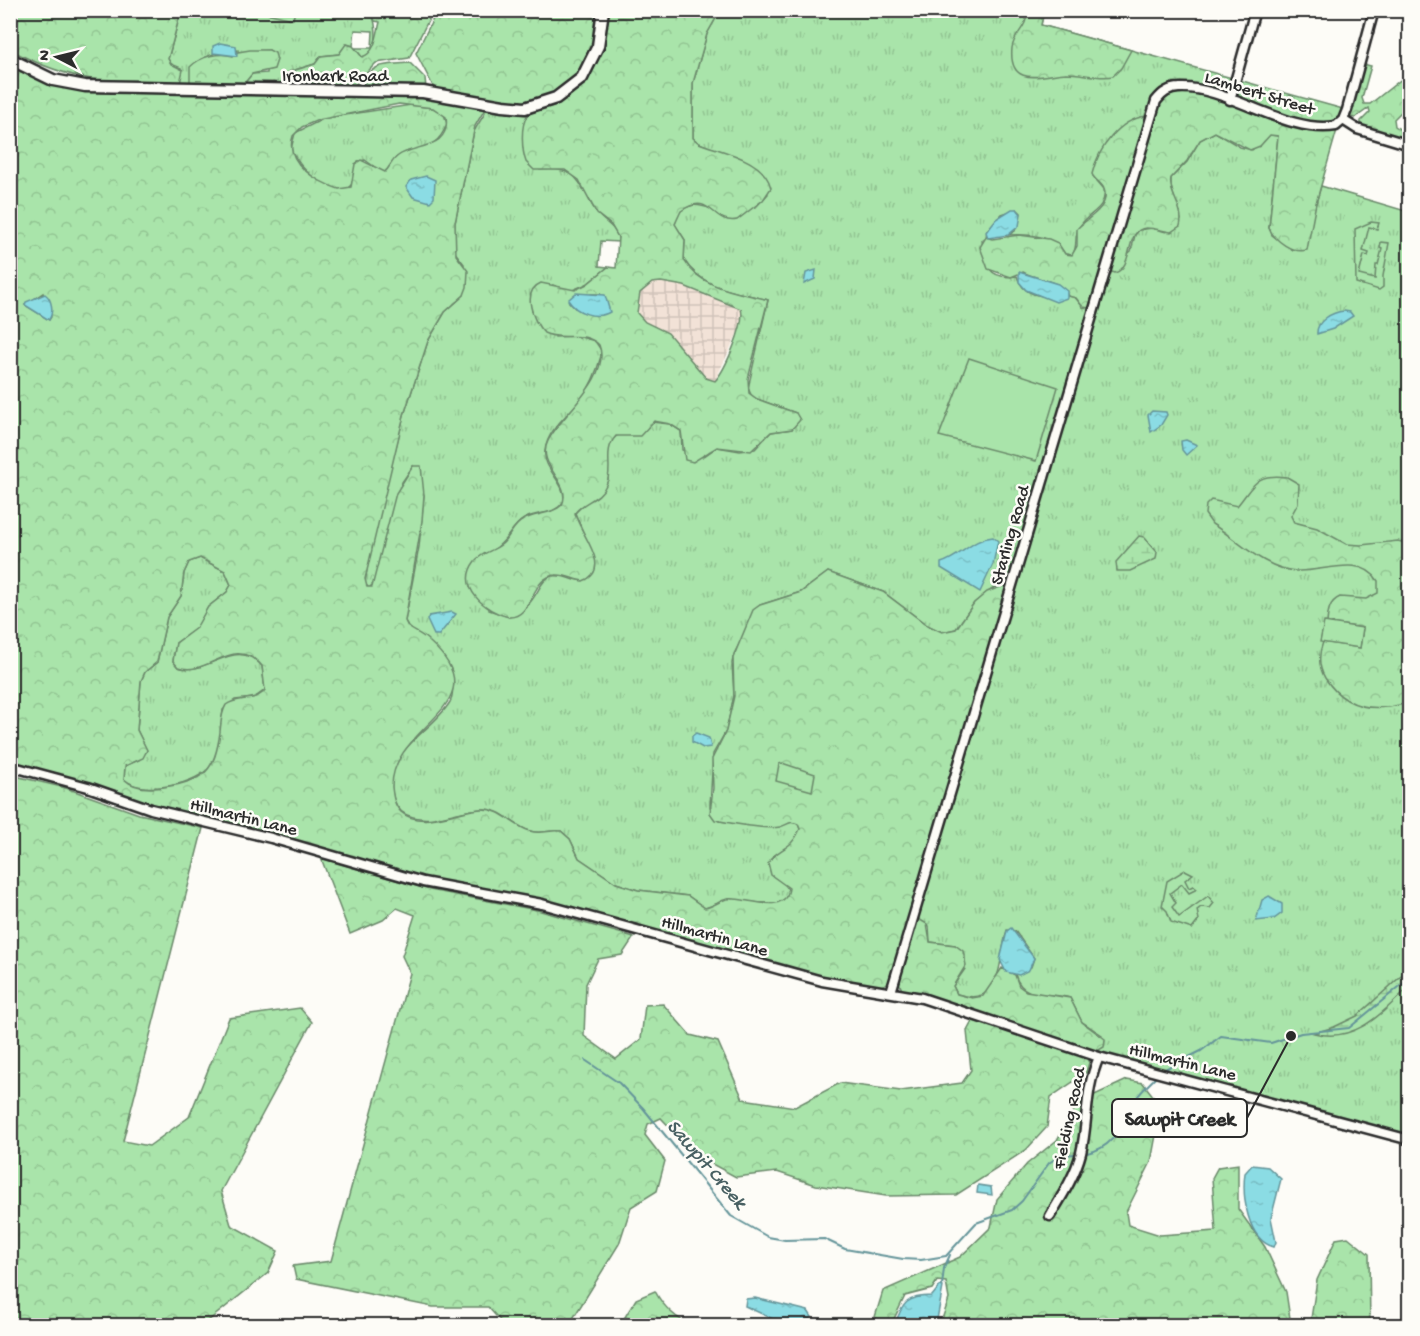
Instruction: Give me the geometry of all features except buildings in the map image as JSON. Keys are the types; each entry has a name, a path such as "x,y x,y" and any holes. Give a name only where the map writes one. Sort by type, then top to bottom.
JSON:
{"street":[{"name":"Ironbark Road","path":"10,58 53,80 85,86 423,92 525,108 556,98 582,78 598,46 603,10"},
{"path":"1230,100 1255,10"},
{"path":"1374,10 1343,120 1357,129 1410,145"},
{"name":"Lambert Street","path":"1166,91 1186,88 1311,125 1332,126 1343,120"},
{"name":"Starling Road","path":"891,992 1151,114 1156,101 1166,91"},
{"name":"Hillmartin Lane","path":"10,766 88,787 151,809 271,838 423,882 542,904 803,977 891,992 946,1006 1099,1057 1410,1140"},
{"name":"Fielding Road","path":"1050,1216 1078,1164 1087,1092 1099,1057"}],"shaded area":[{"path":"661,282 684,286 741,309 742,320 739,330 715,381 706,378 668,333 645,322 637,313 640,293 652,283"}],"green space":[{"path":"10,11 181,11 168,59 171,64 183,70 180,83 113,82 73,75 33,61 11,50"},
{"path":"181,11 371,11 376,37 373,49 362,57 355,48 372,48 373,31 355,30 353,46 347,44 339,54 321,56 315,64 291,71 289,86 242,86 252,74 267,73 269,50 213,53 216,53 201,59 190,83 177,85 181,68 171,64 168,59"},
{"path":"257,11 295,11 293,19"},
{"path":"371,11 433,11 409,58 376,63 353,87 289,86 286,77 289,72 315,64 321,56 339,54 346,44 353,46 362,57 367,55 375,42 380,22 375,21"},
{"path":"437,11 600,11 593,49 577,76 546,98 520,104 434,88 416,53"},
{"path":"607,11 720,11 707,34 693,83 693,138 699,143 752,163 767,178 771,188 763,200 737,220 722,218 699,204 681,211 675,224 685,240 684,260 691,270 722,288 768,300 748,379 749,393 757,399 796,413 800,420 792,429 771,432 751,451 717,447 693,462 685,460 681,431 670,424 654,421 640,436 616,436 610,448 606,485 600,494 575,513 595,559 596,568 592,575 583,581 559,575 548,577 541,582 523,611 517,616 509,617 491,610 476,597 471,589 470,571 478,558 502,544 520,522 553,511 562,505 563,489 546,458 545,450 554,431 592,383 601,357 599,345 593,340 544,333 533,314 531,292 541,283 575,290 587,284 608,267 616,268 618,237 611,225 597,214 579,180 565,170 534,170 526,162 523,152 523,126 527,116 553,106 577,89 594,66","holes":["661,282 684,286 741,309 742,316 734,346 715,381 706,378 668,333 645,322 637,313 640,293 652,283","591,294 601,294 575,308 569,302"]},
{"path":"720,11 1044,11 1041,25 1232,78 1228,88 1221,92 1184,85 1167,87 1159,92 1147,116 1129,124 1122,131 1093,176 1104,189 1104,196 1100,207 1079,228 1072,255 1065,254 1048,239 1008,235 1015,231 1021,213 1017,209 1002,214 987,230 986,237 982,240 984,256 986,263 994,273 1007,277 1017,276 1021,285 1034,294 1074,296 1083,307 1090,308 1008,584 995,587 974,603 956,629 942,632 927,625 883,592 828,572 801,592 760,605 734,654 732,663 734,696 726,731 713,754 710,807 719,821 776,827 791,822 798,824 800,829 793,843 772,857 789,892 785,899 777,903 730,899 705,908 688,896 638,890 616,883 579,858 570,839 561,831 530,831 498,812 486,809 431,818 413,817 401,811 394,800 391,783 394,769 400,756 409,745 442,713 450,702 453,691 446,661 405,621 419,547 424,495 413,466 402,482 374,583 369,588 365,584 369,555 404,415 428,341 445,312 464,295 464,264 454,251 455,223 474,131 485,113 484,107 533,112 527,117 540,170 564,171 572,174 582,186 600,217 616,232 619,242 601,241 599,266 608,267 587,284 570,291 553,285 555,337 577,336 595,341 601,350 601,356 585,393 554,429 547,443 545,458 564,494 564,501 556,509 524,519 493,550 489,610 509,617 526,607 548,577 563,576 574,580 595,560 575,513 608,480 608,448 614,438 620,434 638,434 651,422 670,424 681,431 682,450 703,457 717,447 740,451 755,449 771,432 792,429 796,413 752,397 748,388 768,300 722,288 691,270 684,260 685,240 675,225 677,215 689,206 698,205 717,210 756,207 768,194 750,163 699,143 693,138 693,83 707,34"},
{"path":"1027,11 1044,11 1041,25 1131,50 1121,68 1113,76 1066,73 1039,77 1022,75 1016,70 1012,61 1012,48 1025,22"},
{"path":"269,50 275,53 277,60 274,69 252,74 242,86 190,83 190,67 199,60 216,55 233,56 238,52"},
{"path":"11,63 56,86 85,91 419,96 485,109 475,126 455,223 456,255 468,271 467,287 464,295 445,312 428,341 404,415 365,579 367,587 372,587 396,493 413,466 421,466 424,495 422,521 405,621 408,627 428,640 449,664 454,683 449,699 408,747 396,765 392,787 394,800 401,812 409,817 440,818 472,810 488,809 530,831 561,831 570,839 579,858 616,883 638,890 688,896 705,908 727,899 763,903 780,902 786,897 789,888 771,875 768,863 796,836 800,829 798,824 791,823 774,828 748,826 715,820 710,813 713,788 712,759 726,731 734,696 733,658 753,610 760,605 801,592 828,572 883,592 927,625 942,632 956,629 974,603 987,592 1008,584 889,982 880,987 831,980 640,928 430,881 318,847 139,802 82,781 11,763 10,145 17,104 11,96","holes":["399,104 433,108 446,117 446,128 437,141 398,156 385,172 361,160 355,164 351,187 339,189 312,176 304,170 293,155 291,146 293,136 302,127 318,120","43,293 51,317 49,320 25,305","200,558 225,571 231,585 227,592 208,607 196,628 176,643 173,661 178,667 189,669 231,655 241,654 251,657 262,666 265,690 256,697 226,705 222,715 215,756 206,772 178,785 148,788 137,786 124,779 125,766 143,758 147,750 137,730 141,681 145,672 157,662 167,617 181,596 184,573 189,562"]},
{"path":"410,63 425,78 426,88 363,84 366,77 376,68 388,64"},
{"path":"1363,64 1371,66 1362,98 1364,104 1370,104 1403,78 1409,83 1409,94 1402,100 1407,106 1394,119 1395,126 1401,130 1402,139 1361,126 1361,121 1370,112 1369,108 1355,118 1349,117"},
{"path":"1239,80 1343,109 1339,118 1320,122 1274,113 1240,98 1237,92"},
{"path":"1180,91 1218,98 1301,127 1337,130 1316,203 1307,250 1290,248 1269,228 1278,136 1270,135 1260,146 1250,150 1215,132 1200,140 1187,161 1171,178 1172,190 1180,213 1180,226 1171,232 1149,228 1139,230 1121,269 1115,273 1109,271 1155,111 1165,98"},
{"path":"411,105 433,108 444,114 447,124 442,134 430,145 397,157 385,172 365,160 358,161 352,184 347,189 330,187 314,178 300,164 291,149 295,133 325,118"},
{"path":"11,109 15,113 11,145"},
{"path":"1147,116 1090,308 1083,307 1076,298 1068,296 1055,283 1023,272 1011,277 988,269 980,247 986,237 992,239 1019,235 1049,239 1058,243 1065,254 1072,255 1077,246 1077,229 1104,202 1104,189 1092,174 1099,155 1119,129 1137,118"},
{"path":"1215,132 1240,147 1252,150 1270,135 1278,136 1269,228 1272,235 1293,250 1316,203 1321,186 1409,212 1409,1138 1094,1053 1102,1035 1082,1022 1070,998 1031,992 1019,983 1015,975 1031,967 1034,958 1015,931 1007,930 1000,967 991,988 983,994 972,997 957,994 953,986 965,969 965,955 955,945 930,942 929,926 915,917 1108,269 1131,251 1135,235 1139,230 1152,228 1166,232 1181,220 1171,187 1171,178 1187,162 1200,140"},
{"path":"1371,222 1379,223 1377,229 1369,227 1363,251 1369,253 1368,256 1364,255 1359,275 1375,279 1376,265 1378,265 1382,249 1380,248 1381,242 1389,243 1383,287 1379,290 1356,283 1355,229"},
{"path":"969,358 1058,387 1036,461 939,436"},
{"path":"1276,476 1287,477 1299,484 1298,503 1291,516 1294,522 1317,528 1346,544 1361,545 1398,541 1409,544 1409,704 1376,708 1351,702 1331,686 1321,669 1320,651 1323,642 1360,648 1363,628 1327,623 1328,615 1331,604 1340,597 1366,599 1378,593 1378,581 1371,573 1351,566 1306,571 1284,569 1252,553 1212,524 1205,514 1206,505 1211,500 1237,506 1261,479"},
{"path":"1139,536 1144,537 1157,552 1156,559 1130,571 1117,571 1116,562"},
{"path":"200,558 225,571 231,585 227,592 208,607 197,628 176,643 173,661 178,667 189,669 231,655 242,654 262,666 265,690 254,698 235,700 223,710 218,752 213,764 206,771 170,786 144,787 132,784 124,779 125,766 139,760 147,751 137,730 141,681 145,672 157,662 167,617 181,596 184,573 189,562"},
{"path":"1324,622 1363,628 1360,648 1320,642"},
{"path":"779,764 815,774 812,791 776,781"},
{"path":"11,775 66,788 139,814 203,828 123,1141 149,1146 189,1117 229,1018 300,1008 312,1022 221,1191 231,1225 278,1251 268,1273 203,1325 11,1325"},
{"path":"321,858 430,890 537,910 634,937 622,955 598,959 586,984 584,1036 616,1059 641,1039 645,1005 663,1004 690,1035 718,1042 743,1099 795,1107 840,1083 901,1091 962,1083 971,1070 967,1031 973,1020 1090,1059 1086,1073 1051,1097 1047,1127 1026,1150 956,1195 886,1196 816,1185 777,1172 736,1177 697,1156 661,1118 648,1124 645,1135 665,1161 657,1191 631,1207 619,1244 569,1325 504,1325 488,1307 433,1307 296,1279 293,1266 331,1261 410,973 402,956 415,915 397,908 383,920 350,934"},
{"path":"1185,870 1193,874 1185,880 1189,888 1193,886 1197,889 1189,893 1182,884 1170,893 1176,903 1172,907 1179,917 1208,896 1214,903 1210,908 1201,907 1197,910 1199,920 1192,929 1171,922 1167,911 1162,906 1167,881"},
{"path":"915,917 927,924 930,942 955,945 963,951 966,965 953,986 957,994 972,998 983,996 1002,968 1015,975 1019,986 1026,991 1070,998 1082,1022 1105,1039 1104,1047 1094,1053 902,990 898,980"},
{"path":"1409,969 1409,987 1367,1024 1342,1034 1314,1033 1357,1016"},
{"path":"1127,1080 1143,1083 1154,1097 1156,1135 1151,1162 1126,1212 1128,1225 1160,1235 1216,1231 1212,1178 1218,1167 1238,1164 1238,1209 1265,1247 1286,1292 1291,1325 940,1325 949,1299 946,1282 937,1281 932,1289 905,1296 891,1325 885,1325 875,1317 883,1291 960,1257 991,1227 997,1199 1027,1164 1057,1140 1079,1102 1083,1100 1078,1170 1088,1098"},
{"path":"1348,1237 1369,1254 1370,1325 1310,1325 1317,1280 1336,1239"},
{"path":"655,1291 671,1312 681,1320 693,1325 620,1325 636,1299"}],"water":[{"path":"220,43 236,46 237,56 213,53 213,46"},
{"path":"426,176 435,180 434,198 430,202 413,197 406,187 411,180"},
{"path":"1012,209 1017,209 1021,214 1019,226 1008,235 988,238 986,232 996,219"},
{"path":"816,270 815,279 804,284 806,273"},
{"path":"1019,272 1058,284 1067,291 1067,298 1056,302 1026,290 1019,282"},
{"path":"576,293 605,295 610,312 593,315 581,312 568,300"},
{"path":"45,294 52,306 49,320 25,305 26,302"},
{"path":"1350,312 1353,316 1333,329 1317,334 1322,321 1335,313"},
{"path":"1152,411 1166,412 1167,415 1161,425 1151,432 1148,415"},
{"path":"1186,440 1197,445 1186,455 1182,450 1181,441"},
{"path":"993,537 998,541 993,564 980,592 941,568 941,563 978,541"},
{"path":"452,612 456,614 439,635 434,635 427,620 429,616"},
{"path":"696,733 709,738 711,747 703,748 692,742 692,736"},
{"path":"1269,896 1282,904 1282,913 1274,919 1256,921 1262,900"},
{"path":"1011,928 1034,958 1029,970 1019,975 1006,972 1000,960 1007,931"},
{"path":"1252,1165 1268,1167 1281,1179 1271,1218 1276,1242 1274,1247 1265,1243 1258,1236 1248,1216 1244,1182 1245,1173"},
{"path":"978,1185 991,1187 992,1195 977,1193"},
{"path":"940,1286 943,1287 936,1325 895,1325 900,1311 907,1302 917,1297 932,1296"},
{"path":"755,1298 808,1311 812,1317 802,1323 773,1319 745,1306 746,1299"}],"waterway":[{"name":"Sawpit Creek","path":"1165,1069 1201,1051 1221,1036 1271,1043 1301,1033 1349,1028 1410,978"},
{"name":"Sawpit Creek","path":"585,1060 619,1083 643,1108 731,1216 768,1237 785,1240 824,1239 845,1249 903,1259 921,1260 946,1256 976,1223 1012,1210 1022,1201 1049,1163 1059,1156 1074,1154"},
{"name":"Sawpit Creek","path":"1087,1153 1097,1150 1112,1140 1135,1100 1157,1076"},
{"path":"942,1286 944,1268 950,1255"}],"place":[{"name":"Sawpit Creek","path":"1291,1036"}]}
